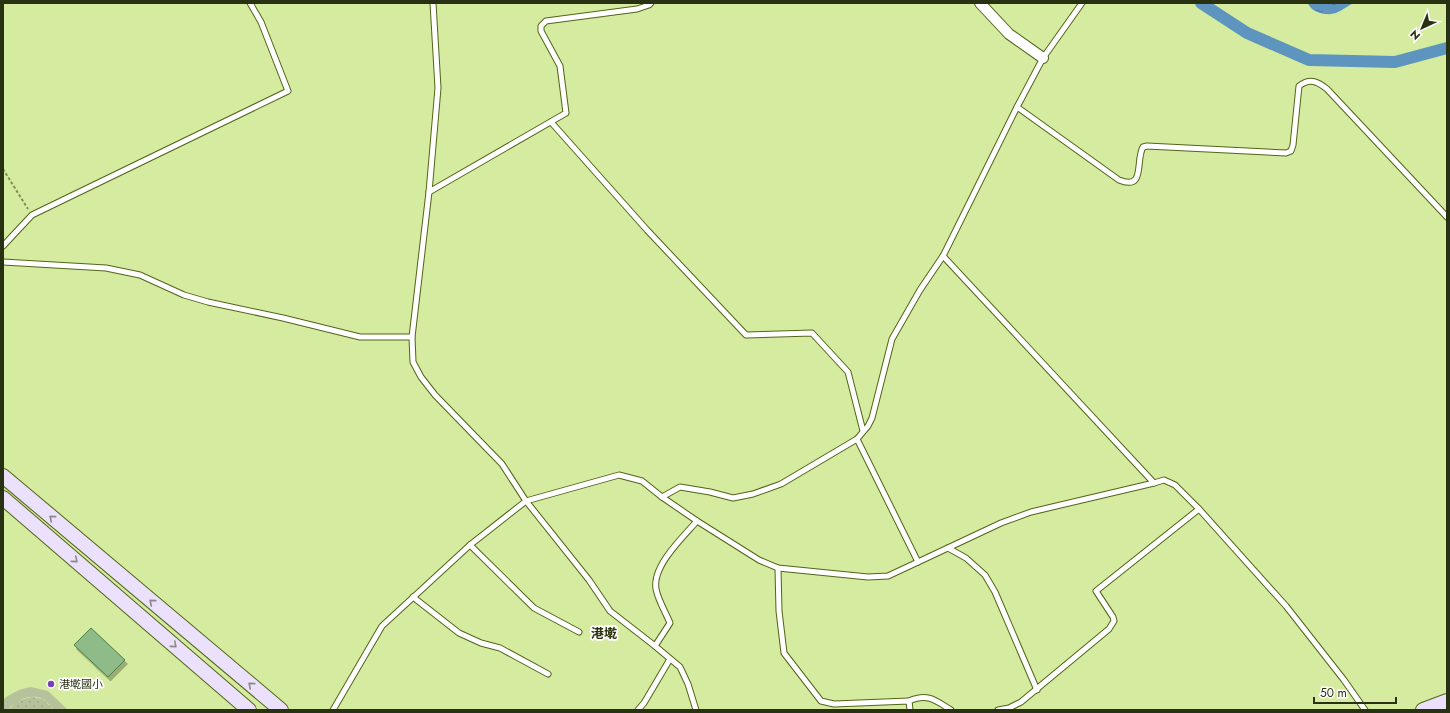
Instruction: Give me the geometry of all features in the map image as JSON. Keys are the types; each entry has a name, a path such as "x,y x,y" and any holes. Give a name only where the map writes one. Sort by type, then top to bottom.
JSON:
{"main road":[{"path":"4,480 281,710"},
{"path":"3,498 249,710"},
{"path":"110,590 121,576"},
{"path":"1423,710 1447,701"}],"street":[{"path":"980,3 1009,34 1043,58"}],"lane":[{"path":"3,246 32,215 288,91 261,22 250,3"},
{"path":"433,3 438,88 429,192 412,337 413,362 421,377 435,395 502,464 526,501 589,580 610,611 680,667 696,710"},
{"path":"429,192 566,113 560,66 541,31 541,26 546,21 637,9 651,3"},
{"path":"662,497 680,487 734,498 753,494 781,484 857,439 868,426 872,418 892,339 920,290 943,256 1043,58 1082,3"},
{"path":"1017,107 1119,180 1128,184 1134,182 1138,177 1140,152 1143,147 1146,146 1286,153 1291,151 1300,86 1306,81 1313,81 1327,89 1447,217"},
{"path":"551,122 647,230 746,335 812,333 848,372 863,431"},
{"path":"943,256 1154,482"},
{"path":"3,262 106,268 140,275 184,295 208,302 360,336 412,337"},
{"path":"857,439 918,562"},
{"path":"333,710 382,626 470,545 526,501 619,475 642,481 697,522 759,560 778,568 868,577 888,576 1001,522 1031,512 1164,480 1175,485 1199,509 1286,606 1344,680 1365,710"},
{"path":"998,710 1009,708 1021,702 1109,629 1114,621 1114,617 1096,591 1199,509"},
{"path":"655,646 670,623 656,590 655,582 664,558 697,522"},
{"path":"470,545 534,608 579,632"},
{"path":"948,548 966,558 985,575 995,592 1037,690"},
{"path":"778,568 784,653 822,701 834,704 909,701 917,698 932,698 951,710"},
{"path":"413,597 458,634 481,643 500,648 548,674"},
{"path":"638,710 644,703 670,659"},
{"path":"909,701 910,710"}],"path":[{"path":"3,169 32,215"}],"green space":[{"path":"31,687 48,691 68,710 54,710 39,697 28,697 14,703 9,710 3,710 4,699 10,694"},
{"path":"32,697 43,699 54,710 9,710 16,701"}],"water":[{"path":"1308,3 1355,3 1338,12 1325,14 1316,12"}],"building":[{"path":"91,628 125,660 108,677 74,645"}],"waterway":[{"path":"1201,3 1247,33 1309,60 1395,62 1447,48"}],"place":[{"name":"港墘國小","path":"51,684"}],"district":[{"name":"港墘","path":"604,633"}]}
